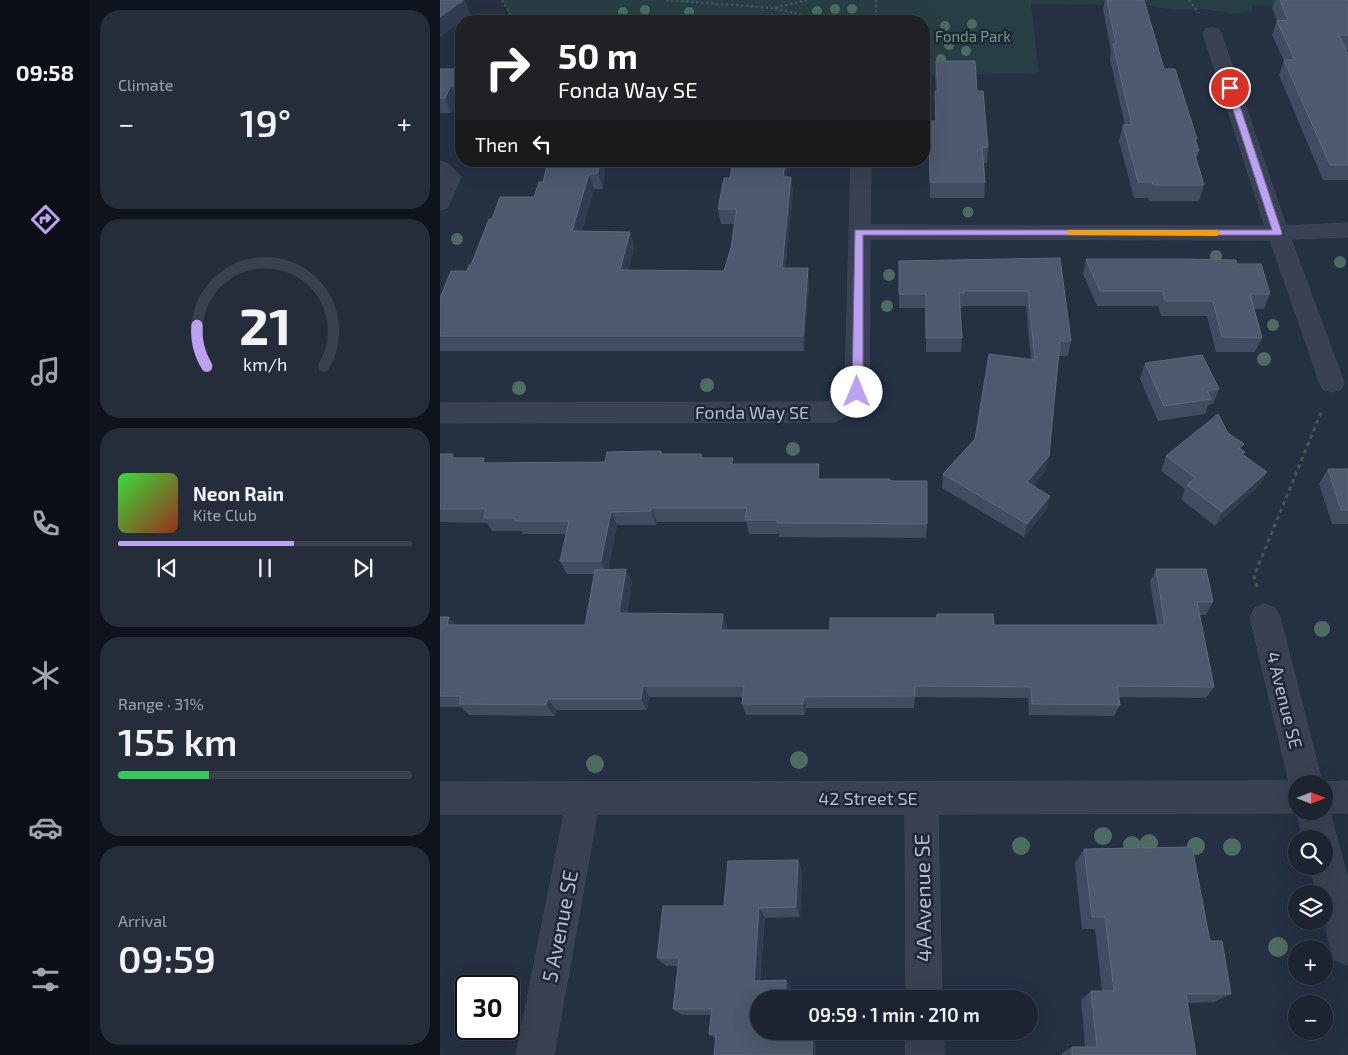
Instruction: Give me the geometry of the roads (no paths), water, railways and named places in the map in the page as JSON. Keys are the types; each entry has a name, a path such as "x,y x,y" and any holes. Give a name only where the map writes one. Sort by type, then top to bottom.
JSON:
{"street":[{"path":"1212,33 1278,233 1332,384"},
{"path":"440,167 452,177 440,203"},
{"name":"Fonda Way SE","path":"440,412 834,412 857,392 861,167"},
{"path":"859,232 1278,233 1348,230"},
{"name":"4 Avenue SE","path":"1264,617 1304,775"},
{"path":"1333,796 1348,797"},
{"name":"42 Street SE","path":"440,798 1288,797"},
{"name":"5 Avenue SE","path":"535,1055 584,798"},
{"name":"4A Avenue SE","path":"920,798 924,990"},
{"path":"1330,875 1348,947"},
{"path":"925,1040 926,1055"}],"park label":[{"name":"Fonda Park","path":"973,36"}]}
